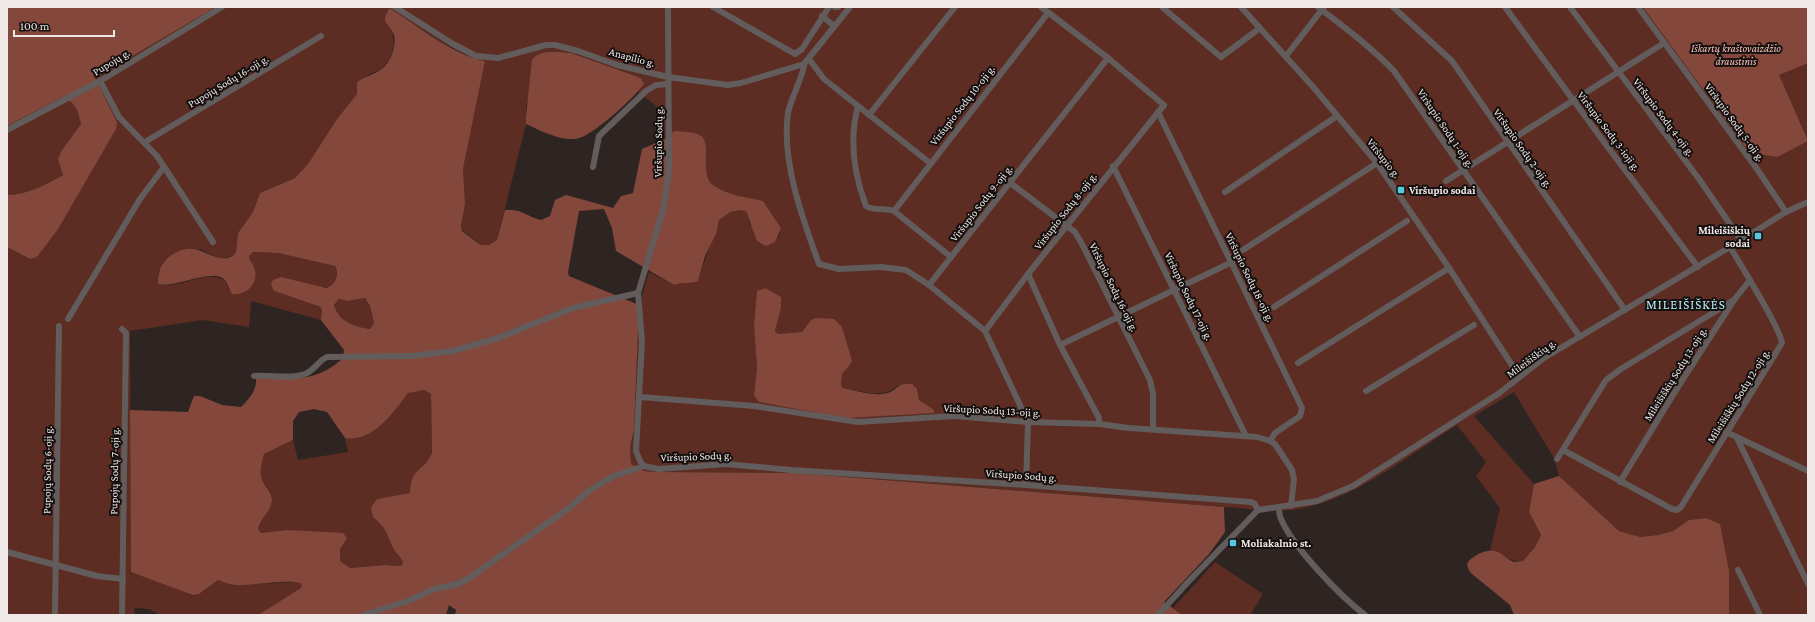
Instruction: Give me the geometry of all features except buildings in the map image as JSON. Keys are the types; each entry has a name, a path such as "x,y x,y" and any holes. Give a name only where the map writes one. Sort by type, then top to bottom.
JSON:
{"street":[{"name":"Pupojų g.","path":"7,130 100,81 222,7"},
{"name":"Anapilio g.","path":"395,7 453,44 476,56 498,58 546,45 555,45 578,51 617,65 711,84 734,84 806,62"},
{"name":"Viršupio Sodų g.","path":"668,7 669,168 667,192 638,293 642,342 636,451 644,466 658,469 726,464 791,470 1026,485 1251,502 1255,504 1258,510"},
{"path":"713,7 795,54 802,48 829,7"},
{"path":"850,7 806,62 788,113 791,174 798,202 819,264 839,269 900,268 906,270 929,285 985,331 1028,422 1026,485"},
{"path":"869,115 955,7"},
{"path":"1041,7 1108,58"},
{"path":"1162,7 1220,57 1260,28"},
{"name":"Viršupio g.","path":"1241,7 1286,56 1377,164 1449,268 1519,376"},
{"name":"Viršupio Sodų 2-oji g.","path":"1393,7 1452,61 1507,143 1625,310"},
{"name":"Viršupio Sodų 3-ioji g.","path":"1505,7 1698,266"},
{"name":"Viršupio Sodų 4-oji g.","path":"1570,7 1699,179 1741,240"},
{"name":"Viršupio Sodų 5-oji g.","path":"1638,7 1757,169 1786,212"},
{"path":"1286,56 1322,8"},
{"name":"Viršupio Sodų 1-oji g.","path":"1322,8 1377,53 1394,71 1580,337"},
{"name":"Viršupio Sodų 10-oji g.","path":"894,211 1048,12"},
{"path":"822,16 834,26"},
{"name":"Pupojų Sodų 16-oji g.","path":"145,142 321,36"},
{"path":"1446,181 1575,102 1664,43"},
{"name":"Viršupio Sodų 8-oji g.","path":"985,331 1113,166 1164,105 1108,58"},
{"name":"Viršupio Sodų 9-oji g.","path":"894,211 951,257 1108,58"},
{"path":"806,62 820,76 930,163"},
{"path":"100,81 119,117 157,156 213,242"},
{"path":"593,167 599,136 646,91 656,85 668,84"},
{"path":"858,106 854,120 853,141 860,191 868,208 886,208 894,211"},
{"name":"Viršupio Sodų 18-oji g.","path":"1158,112 1302,408 1300,416 1275,433 1270,441"},
{"path":"1225,192 1337,116"},
{"path":"1243,250 1377,164"},
{"name":"Viršupio Sodų 17-oji g.","path":"1113,166 1246,436"},
{"path":"68,319 140,199 164,167"},
{"name":"Viršupio Sodų 16-oji g.","path":"1009,182 1075,232 1082,244 1150,380 1153,394 1153,429"},
{"name":"Mileišiškių g.","path":"1258,510 1291,506 1329,497 1353,486 1491,399 1519,376 1580,337 1786,212 1808,202"},
{"path":"1274,307 1407,221"},
{"name":"Mileišiškių Sodų 12-oji g.","path":"1620,482 1672,509 1677,510 1681,507 1726,432 1782,344 1781,337 1730,247"},
{"path":"929,285 951,257"},
{"path":"1060,345 1232,262"},
{"path":"1298,363 1449,268"},
{"path":"1028,274 1060,345 1099,418 1099,424"},
{"name":"Mileišiškių Sodų 13-oji g.","path":"1620,482 1676,390 1734,300 1750,280"},
{"path":"254,376 296,376 305,374 321,360 327,357 412,356 453,352 498,338 573,308 638,293"},
{"path":"1557,459 1606,380 1621,369 1734,300"},
{"path":"1366,391 1474,325"},
{"name":"Pupojų Sodų 6-oji g.","path":"54,615 59,326"},
{"name":"Pupojų Sodų 7-oji g.","path":"122,329 126,333 122,615"},
{"name":"Viršupio Sodų 13-oji g.","path":"640,397 754,406 858,422 954,416 1028,422 1099,424 1129,428 1246,436 1270,441"},
{"path":"1726,432 1808,471"},
{"path":"1737,438 1808,584"},
{"path":"1270,441 1280,450 1293,474 1291,506"},
{"path":"1563,450 1620,482"},
{"path":"363,615 408,601 434,589 458,584 470,578 570,508 590,490 614,476 644,466"},
{"path":"1279,507 1280,517 1301,550 1342,595 1365,615"},
{"path":"1158,615 1258,510"},
{"path":"7,552 97,576 123,580"},
{"path":"1738,570 1760,615"}],"green space":[{"path":"7,7 216,7 95,78 117,122 116,129 58,229 37,257 30,259 7,247 7,195 22,193 43,186 63,175 58,159 62,150 81,124 79,115 74,105 63,97 7,126"},
{"path":"216,7 1808,7 1808,615 1729,615 1729,571 1706,518 1689,520 1673,531 1658,535 1639,537 1619,531 1559,476 1554,458 1514,392 1474,416 1534,484 1529,512 1541,535 1535,547 1523,561 1509,559 1490,551 1500,508 1476,476 1486,462 1457,425 1378,476 1335,498 1313,506 1275,511 796,473 644,471 631,464 630,446 634,430 639,305 649,272 674,285 698,281 719,220 731,212 739,210 746,211 750,225 778,238 781,228 763,201 723,192 711,183 705,168 705,142 674,131 665,139 659,111 652,102 638,92 644,84 641,78 571,53 559,52 542,53 526,107 526,124 497,240 489,245 482,245 462,230 461,226 465,204 463,169 485,61 448,46 390,8 394,46 389,60 382,69 368,75 357,94 337,119 308,164 295,178 260,193 253,212 238,233 236,252 233,256 220,259 200,249 158,271 158,284 167,285 200,278 216,277 225,280 229,290 255,277 254,267 249,260 249,255 252,252 278,253 335,266 337,271 336,277 334,283 330,287 274,291 321,307 321,320 251,301 249,327 203,320 130,331 131,572 199,594 218,580 235,585 298,582 303,584 302,588 258,615 160,615 149,609 134,608 135,615 7,615 7,247 30,259 117,122 95,78","holes":["782,302 775,332 778,334 802,332 811,320 849,366 842,374 841,385 843,388 872,393 886,392 892,390 898,385 917,389 919,400 934,413 898,414 754,395 757,368 754,326"]},
{"name":"Iškartų kraštovaizdžio draustinis","path":"1643,7 1808,7 1808,63 1779,75 1808,141 1777,157 1749,152"},
{"path":"390,8 448,46 485,61 463,169 465,204 461,226 462,231 481,245 489,245 497,240 505,210 521,212 541,220 550,216 555,200 566,195 613,208 621,196 633,193 642,149 665,139 674,131 691,132 701,136 706,145 707,174 713,185 731,194 763,201 781,228 775,242 766,246 757,241 746,211 740,210 730,212 719,220 716,234 705,256 698,281 674,285 616,251 612,228 604,209 579,211 568,272 569,276 639,305 634,430 630,446 631,464 644,471 655,472 796,473 1224,507 1225,532 1209,554 1164,602 1181,614 1211,615 455,615 456,610 449,605 446,615 258,615 301,588 302,584 297,582 281,582 236,585 218,580 199,594 193,595 131,572 130,410 188,412 194,396 200,396 222,405 241,407 252,394 256,378 292,379 312,376 323,372 343,358 344,350 321,320 321,307 274,291 271,285 273,280 281,277 326,288 332,285 336,279 337,273 335,266 278,253 253,252 249,256 254,267 254,283 243,293 237,294 232,294 225,280 219,277 203,277 166,285 158,284 158,276 163,263 179,251 196,249 218,258 233,256 236,252 238,233 253,212 260,193 295,178 308,164 337,119 357,94 357,82 379,71 388,63 394,49 395,39 385,20","holes":["365,298 370,306 374,323 370,329 352,325 339,316 336,311 334,305 339,299 348,301","424,390 431,394 432,453 425,464 415,474 411,484 410,493 377,499 371,508 373,517 384,528 393,548 403,564 400,566 385,565 350,568 340,561 340,549 347,538 343,533 288,530 261,533 258,529 259,525 268,511 272,499 261,476 261,466 264,454 293,440 293,421 299,412 314,409 327,412 345,438 355,438 365,436 374,431 389,417 408,393"]},
{"path":"548,52 571,53 641,78 644,84 632,98 612,116 582,137 568,139 550,134 526,124 532,60 537,55"},
{"path":"63,97 71,102 76,108 81,124 62,150 63,175 43,186 29,191 14,195 7,195 7,126"},
{"path":"765,288 781,297 781,308 775,331 778,334 802,332 811,320 816,318 834,319 842,327 852,361 842,374 841,385 843,388 871,394 882,394 891,392 902,385 912,384 917,389 919,400 934,410 934,413 846,418 759,402 754,395 757,368 754,326 757,291"},
{"path":"365,298 370,306 374,323 370,329 352,325 343,319 339,316 334,305 339,299 348,301"},
{"path":"424,390 431,394 432,453 425,464 415,474 411,493 377,499 373,517 388,534 393,548 403,564 400,566 385,565 350,568 340,561 340,549 347,538 288,530 261,533 257,529 270,507 272,498 261,476 261,466 264,454 293,440 298,460 348,452 345,438 365,436 374,431 382,425 396,409 408,392"},
{"path":"1559,476 1619,531 1640,537 1658,535 1673,531 1689,520 1706,518 1720,524 1729,571 1729,615 1514,615 1510,605 1471,573 1467,564 1472,558 1486,551 1498,552 1514,562 1523,561 1535,547 1541,535 1529,512 1534,484"},
{"path":"1215,562 1263,594 1250,615 1181,614 1173,608"}],"place":[{"name":"Viršupio sodai","path":"1401,190"},
{"name":"Mileišiškių sodai","path":"1758,236"},
{"name":"Moliakalnio st.","path":"1233,543"}],"district":[{"name":"MILEIŠIŠKĖS","path":"1686,304"}]}
